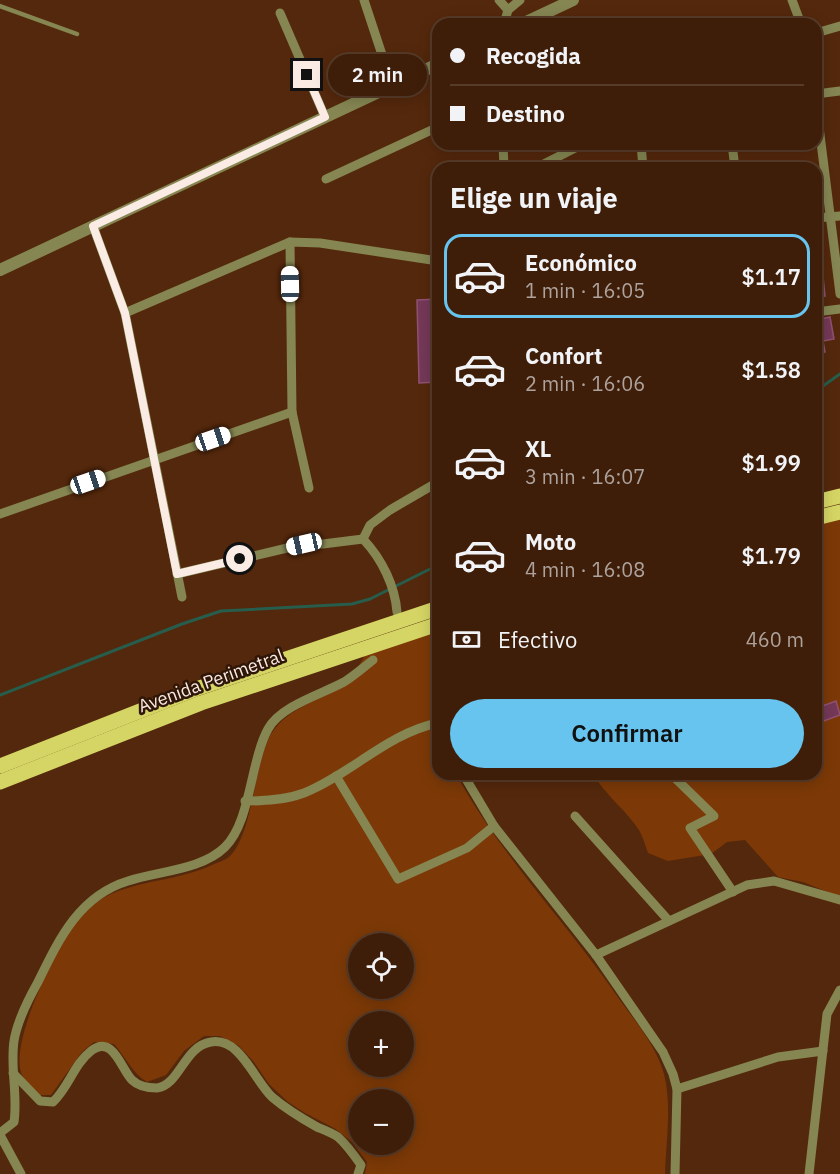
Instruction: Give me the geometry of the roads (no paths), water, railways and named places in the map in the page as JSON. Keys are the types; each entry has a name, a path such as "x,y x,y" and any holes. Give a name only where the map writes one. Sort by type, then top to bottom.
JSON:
{"main road":[{"path":"822,500 840,496"},
{"path":"822,516 840,512"},
{"name":"Avenida Perimetral","path":"0,766 196,689 432,610"},
{"name":"Avenida Perimetral","path":"0,782 201,703 432,626"}],"street":[{"path":"364,0 392,85"},
{"path":"499,0 508,10"},
{"path":"506,18 508,10 520,0"},
{"path":"535,18 573,0"},
{"path":"792,0 799,18"},
{"path":"280,13 325,117"},
{"path":"822,32 840,27"},
{"path":"0,270 432,67"},
{"path":"822,92 840,91"},
{"path":"326,179 432,130"},
{"path":"822,137 836,216 840,294"},
{"path":"548,162 571,150"},
{"path":"93,226 125,313 182,597"},
{"path":"125,313 290,242 320,243 432,260"},
{"path":"290,242 292,412 309,488"},
{"path":"822,311 840,309"},
{"path":"0,514 292,412"},
{"path":"363,539 370,525 390,510 432,486"},
{"path":"177,574 304,544 363,539"},
{"path":"363,539 375,551 396,594 397,612"},
{"path":"21,1174 0,1134 14,1122 16,1111 13,1073 14,1040 30,997 59,939 78,913 93,898 114,885 204,861 218,854 230,841 238,825 261,746 269,727 284,712 347,680 373,660"},
{"path":"245,801 279,800 305,792 391,742 420,727 432,724"},
{"path":"336,776 398,879 467,848 494,826"},
{"path":"467,780 494,826 596,956 663,1052 674,1074 676,1089 675,1174"},
{"path":"677,780 714,816 690,828 733,891"},
{"path":"575,816 669,921"},
{"path":"596,956 747,885 774,881 840,900"},
{"path":"809,1174 827,1014 840,990"},
{"path":"13,1073 40,1101 53,1102 61,1095 79,1064 92,1050 103,1047 113,1051 132,1080 142,1087 161,1088 174,1078 186,1058 196,1050 207,1042 220,1041 239,1054 270,1095 289,1110 336,1136 351,1150 361,1165 358,1174"},
{"path":"676,1089 778,1057 823,1051"}],"lane":[{"path":"0,6 78,34"}],"waterway":[{"path":"822,387 840,374"},
{"path":"0,695 221,611 352,604 370,599 432,568"}]}
